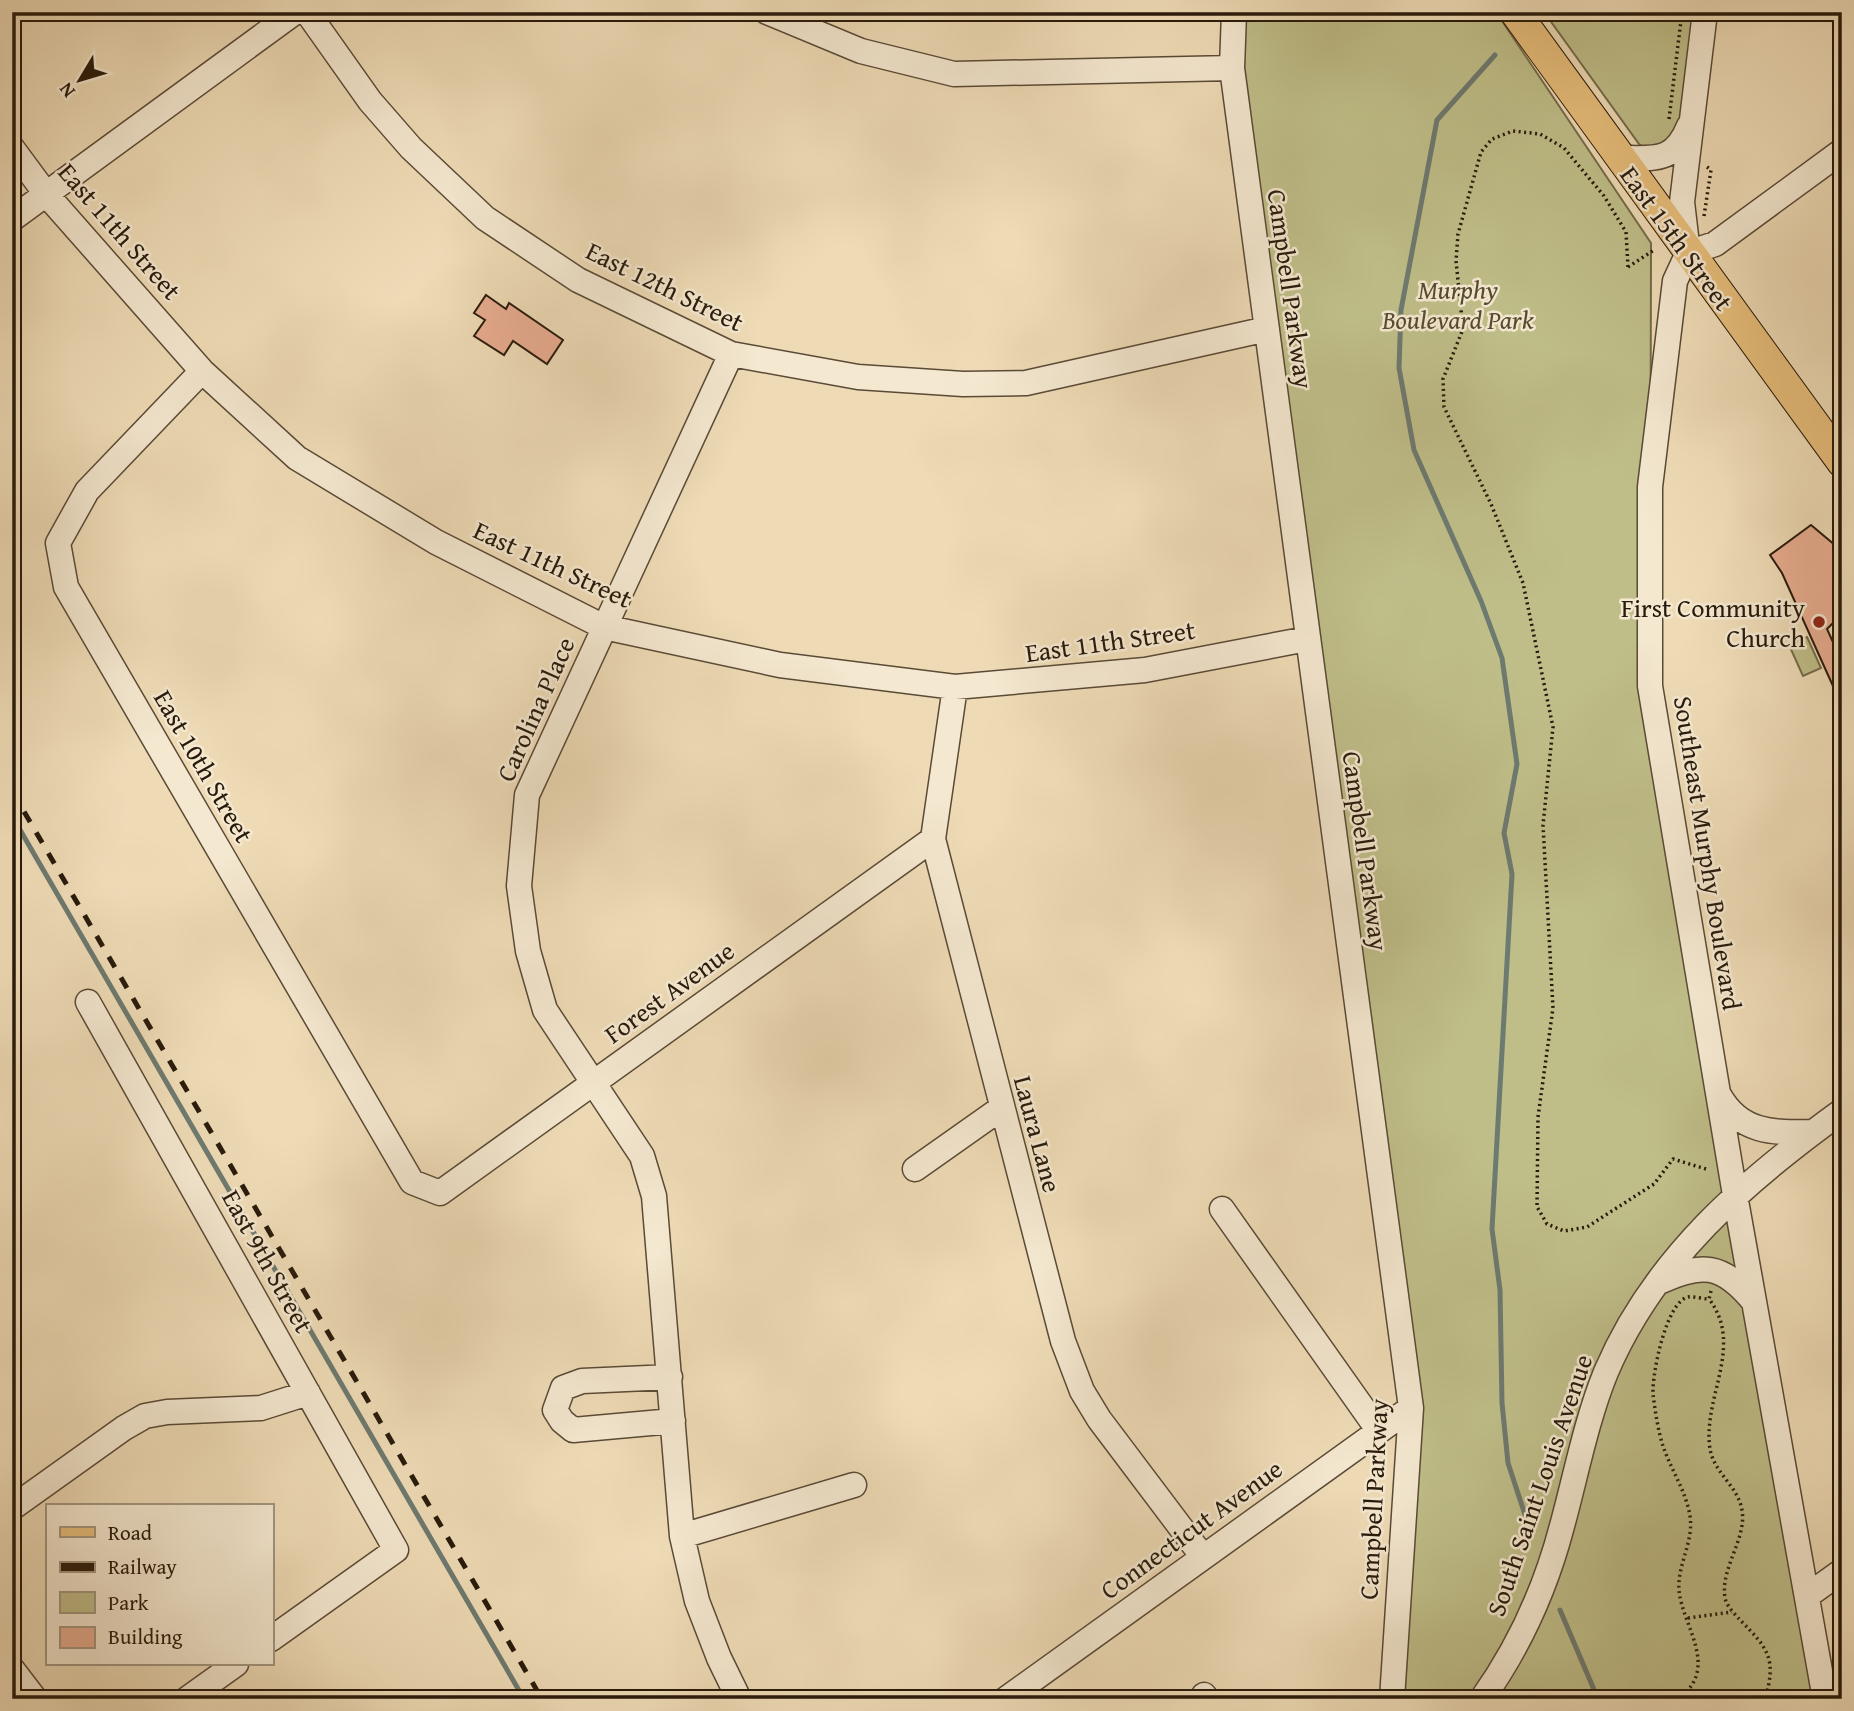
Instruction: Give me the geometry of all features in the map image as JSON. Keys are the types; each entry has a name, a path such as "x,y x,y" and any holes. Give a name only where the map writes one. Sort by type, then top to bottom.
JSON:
{"main road":[{"name":"East 15th Street","path":"1515,12 1842,462"}],"street":[{"path":"12,219 295,12"},
{"name":"East 12th Street","path":"307,12 370,101 394,129 450,187 485,218 578,280 731,354 858,377 963,384 1026,383 1267,329"},
{"path":"767,12 861,51 954,74 1232,68"},
{"name":"Campbell Parkway","path":"1234,12 1232,68 1411,1408 1392,1699"},
{"name":"Southeast Murphy Boulevard","path":"1705,12 1682,202 1688,253 1675,281 1650,487 1650,686 1717,1091 1825,1699"},
{"path":"1620,158 1664,157 1683,142 1692,119"},
{"name":"East 11th Street","path":"12,148 46,194 202,371 297,458 436,542 604,627 780,665 955,687 1145,670 1307,639"},
{"path":"1688,253 1715,244 1842,151"},
{"name":"Carolina Place","path":"731,354 527,795 519,886 528,951 545,1010 591,1084 642,1156 654,1196 682,1536 697,1601 719,1658 739,1699"},
{"name":"East 10th Street","path":"202,371 87,491 58,543 66,587 412,1182 440,1193"},
{"name":"Laura Lane","path":"955,687 933,839 1000,1109 1063,1341 1082,1391 1098,1419 1203,1556"},
{"name":"Forest Avenue","path":"440,1193 933,839"},
{"name":"East 9th Street","path":"88,1002 396,1550 273,1638"},
{"path":"1717,1091 1732,1114 1751,1127 1778,1133 1812,1132"},
{"path":"915,1169 1000,1109"},
{"path":"1735,1195 1842,1111"},
{"name":"South Saint Louis Avenue","path":"1482,1699 1535,1607 1562,1528 1582,1448 1606,1373 1637,1311 1696,1233 1735,1195"},
{"path":"1222,1209 1380,1431"},
{"path":"1657,1283 1691,1270 1711,1269 1733,1279 1754,1302"},
{"path":"670,1377 582,1381 563,1388 555,1410 562,1421 573,1430 673,1422"},
{"path":"12,1508 138,1419 167,1412 261,1408 308,1393"},
{"name":"Connecticut Avenue","path":"1007,1698 1411,1408"},
{"path":"682,1536 854,1485"},
{"path":"1807,1596 1842,1571"},
{"path":"187,1699 233,1666"},
{"path":"12,1669 35,1699"}],"path":[{"path":"1667,132 1682,12"},
{"path":"1654,250 1628,267 1626,232 1604,196 1564,148 1540,134 1513,131 1492,139 1481,152 1458,233 1456,261 1463,329 1443,379 1444,407 1491,504 1523,583 1553,727 1543,857 1553,1007 1538,1117 1536,1207 1547,1224 1564,1231 1587,1227 1654,1184 1673,1159 1706,1169"},
{"path":"1699,160 1711,170 1703,218"},
{"path":"1712,1289 1709,1299 1724,1331 1725,1352 1709,1436 1711,1452 1718,1470 1737,1494 1742,1511 1741,1527 1726,1581 1725,1599 1732,1612 1760,1640 1771,1659 1771,1678 1765,1699"},
{"path":"1678,1699 1693,1680 1698,1662 1696,1642 1679,1590 1690,1539 1690,1516 1682,1488 1663,1447 1653,1392 1664,1326 1680,1301 1689,1297 1709,1299"},
{"path":"1688,1618 1732,1612"}],"green space":[{"name":"Murphy Boulevard Park","path":"1234,12 1496,12 1651,243 1650,686 1825,1699 1392,1699 1411,1408"},
{"path":"1544,12 1694,12 1679,131 1674,141 1646,149 1639,144"},
{"path":"1807,637 1821,668 1803,676 1789,645"}],"building":[{"path":"486,295 506,309 509,303 563,340 547,364 513,341 504,355 474,336 485,320 474,313"},
{"name":"First Community Church","path":"1811,525 1842,551 1842,614 1827,629 1842,662 1842,706 1782,573 1770,555"}],"waterway":[{"path":"1495,55 1437,120 1401,310 1399,368 1414,450 1481,601 1502,658 1517,764 1504,833 1512,874 1492,1229 1500,1290 1502,1403 1508,1463 1530,1530"},
{"path":"12,816 524,1699"},
{"path":"1560,1610 1598,1699"}],"railway":[{"path":"12,791 542,1699"}],"place":[{"name":"First Community Church","path":"1819,622"}]}
